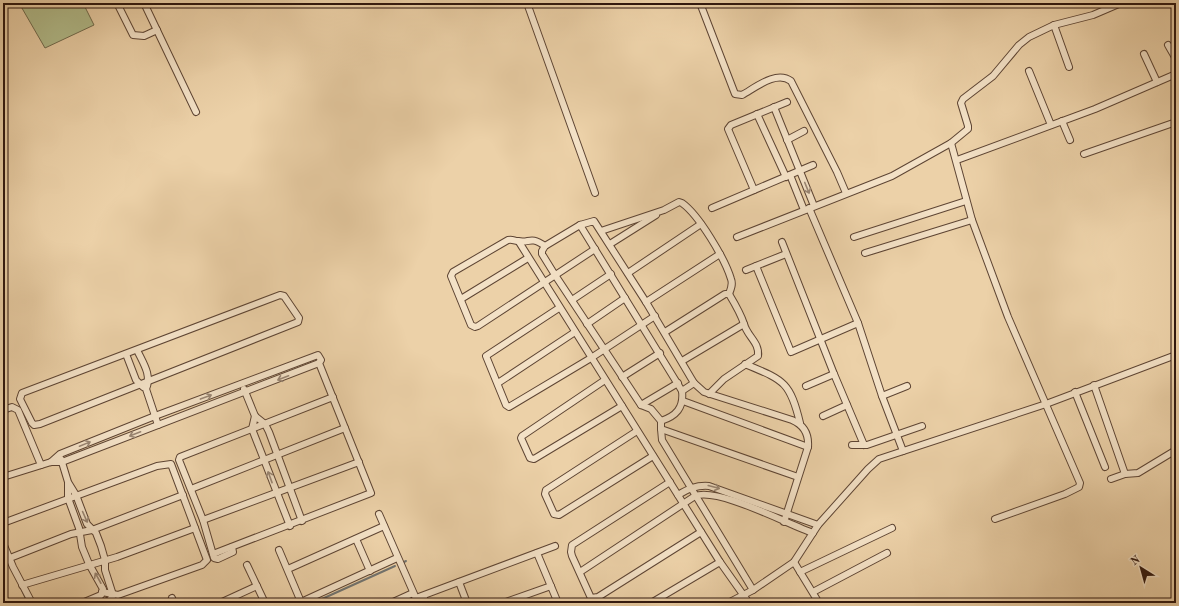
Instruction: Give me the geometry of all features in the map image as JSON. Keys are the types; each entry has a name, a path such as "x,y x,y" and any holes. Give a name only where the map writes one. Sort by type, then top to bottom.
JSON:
{"street":[{"path":"117,3 133,35 144,36 157,30"},
{"path":"144,3 196,112"},
{"path":"527,3 595,193"},
{"path":"700,3 735,94 742,95 765,82 782,77 791,81 846,193"},
{"path":"737,237 892,176 951,143 968,130 961,103 962,99 993,76 1019,45 1029,37 1054,25 1093,15 1122,3"},
{"path":"1054,25 1069,67"},
{"path":"1168,45 1176,59"},
{"path":"1144,54 1157,82"},
{"path":"1029,71 1051,125"},
{"path":"957,160 1095,110 1176,74"},
{"path":"754,190 728,132 731,125 787,102"},
{"path":"774,107 800,170 809,208 858,323 895,434 903,451"},
{"path":"757,114 788,176 809,208"},
{"path":"1062,121 1070,140"},
{"path":"1084,154 1176,122"},
{"path":"787,140 804,132"},
{"path":"951,143 957,160 966,201 972,220 1008,317 1080,485 1065,494 995,519"},
{"path":"712,208 813,165"},
{"path":"854,237 966,201"},
{"path":"610,244 679,202 682,203 701,224 720,254 731,279 732,286 729,294 757,347 758,353 758,356 716,385 709,394"},
{"path":"601,231 664,210"},
{"path":"865,253 972,220"},
{"path":"753,590 662,440 661,421 651,409 641,405 622,377 542,254 545,246 580,225 593,221 610,244 665,332 694,383 701,390 709,394 800,423"},
{"path":"628,273 701,224"},
{"path":"580,225 682,391 683,401 676,412 669,418 661,421"},
{"path":"545,246 533,239 519,242 512,240 503,242 453,272 451,276 471,325 475,327 595,249"},
{"path":"519,242 559,308 720,562 749,603"},
{"path":"782,242 864,446"},
{"path":"646,302 720,254"},
{"path":"746,270 786,254"},
{"path":"461,299 528,258"},
{"path":"756,266 791,351 858,323"},
{"path":"572,300 611,274"},
{"path":"665,332 725,294 729,294"},
{"path":"280,295 284,296 299,318 298,322 293,325 34,425 20,399 22,393 137,350 280,295"},
{"path":"587,324 625,298"},
{"path":"559,308 487,354 486,358 498,383 506,405 511,407 591,358 655,316"},
{"path":"682,361 744,324"},
{"path":"498,383 575,332"},
{"path":"137,350 149,381 146,389"},
{"path":"622,377 660,353"},
{"path":"126,354 140,385 146,389 158,425"},
{"path":"51,462 60,454 155,416 243,384 314,355 320,357 321,361 319,364 333,397 371,493 290,526 232,547 232,552 228,556 216,559 213,554 203,520 179,460 180,456 333,397"},
{"path":"728,603 753,590 794,562 818,525 874,463 903,451 1046,404 1176,355"},
{"path":"3,477 51,462 62,462 319,364"},
{"path":"745,364 777,377 782,382 792,395 800,423 808,438 808,447 784,522"},
{"path":"806,386 834,374"},
{"path":"605,380 522,436 521,438 530,458 534,459 622,406"},
{"path":"641,405 678,383"},
{"path":"682,391 694,383"},
{"path":"243,384 255,416 265,424 302,521"},
{"path":"1094,385 1125,474"},
{"path":"882,396 906,386"},
{"path":"1076,392 1105,467"},
{"path":"683,401 808,447"},
{"path":"823,416 847,405"},
{"path":"3,410 12,407 18,410 41,465"},
{"path":"255,416 252,428 290,526"},
{"path":"852,445 864,446 895,434 922,426"},
{"path":"191,489 345,428"},
{"path":"661,429 798,477"},
{"path":"637,431 546,490 545,494 554,514 559,515 654,456"},
{"path":"1110,479 1125,474 1138,473 1176,450"},
{"path":"60,454 68,482 76,495 87,524 98,537 105,560 105,570 113,595 110,600 102,603"},
{"path":"203,520 359,462"},
{"path":"3,523 76,495 169,464 173,466 206,558 205,562 118,595 102,592"},
{"path":"68,482 68,498 80,532 82,547 89,564 103,588 101,595 82,603"},
{"path":"670,482 575,542 571,552 591,598 595,599 701,532"},
{"path":"678,495 690,488 700,485 709,486 818,525"},
{"path":"580,572 695,496 702,493 723,498 813,533"},
{"path":"10,558 71,534 92,530 183,495"},
{"path":"379,514 397,558 416,598"},
{"path":"288,569 384,526"},
{"path":"22,585 89,564 117,557 195,528"},
{"path":"800,572 892,528"},
{"path":"356,539 370,571"},
{"path":"3,543 32,603"},
{"path":"391,603 423,596 555,546"},
{"path":"279,550 288,569 300,603 397,558"},
{"path":"537,553 558,603"},
{"path":"813,592 887,553"},
{"path":"651,603 720,562"},
{"path":"794,562 819,603"},
{"path":"246,565 265,603"},
{"path":"459,582 467,603"},
{"path":"220,603 257,586"},
{"path":"503,603 518,600 551,586"},
{"path":"423,596 426,603"}],"green space":[{"path":"19,3 83,3 94,25 45,48"}],"waterway":[{"path":"313,603 395,566"},
{"path":"20,586 28,603"}]}
